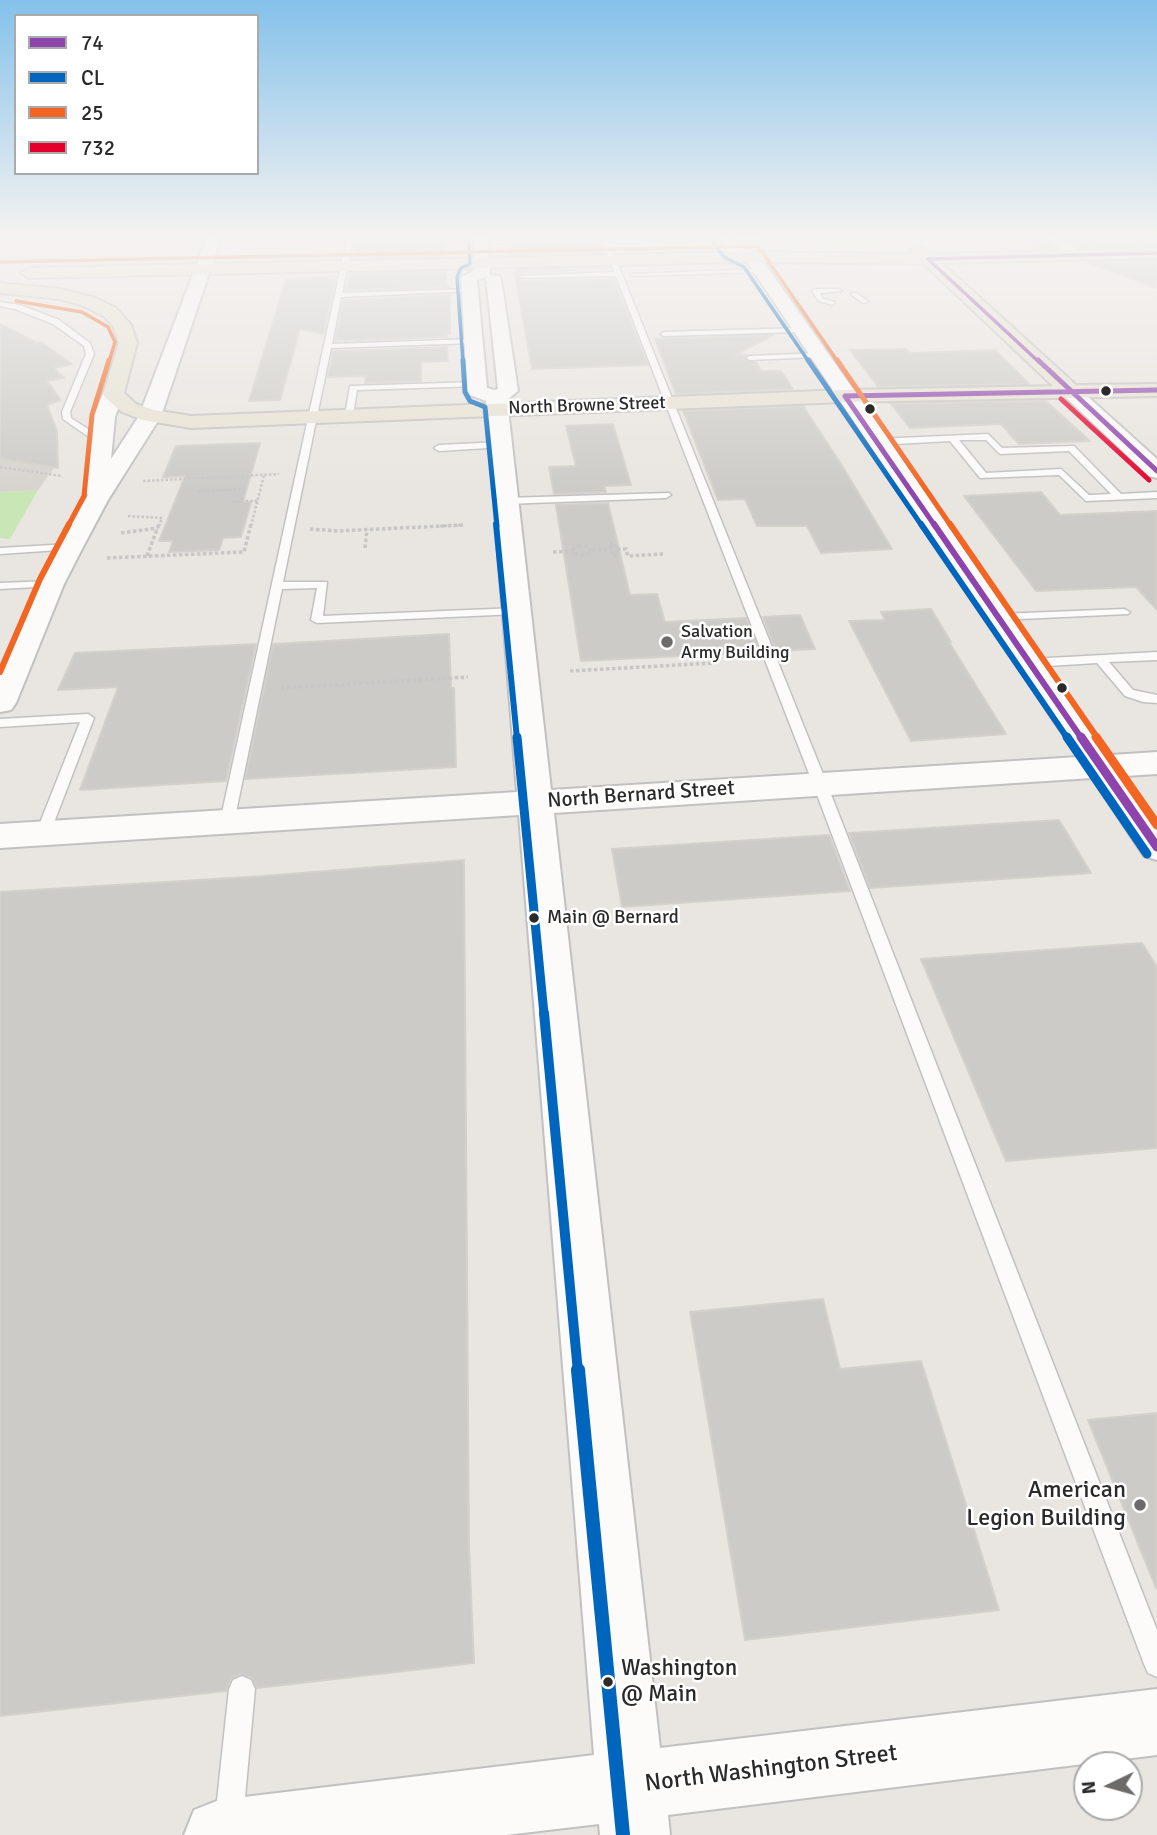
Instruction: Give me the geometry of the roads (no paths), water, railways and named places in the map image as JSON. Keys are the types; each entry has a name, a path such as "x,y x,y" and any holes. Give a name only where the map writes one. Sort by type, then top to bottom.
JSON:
{"main road":[{"path":"96,500 104,416 128,343 126,332 119,321"},
{"path":"0,703 51,584 70,547 96,500 150,416 189,321"},
{"path":"472,321 477,391 496,404"},
{"path":"499,321 508,390 496,404 632,1811"},
{"path":"794,321 1155,841"},
{"path":"994,321 1157,471"},
{"name":"North Browne Street","path":"113,394 129,408 150,416 191,422 349,415 496,404 670,403 1069,390 1157,390"},
{"name":"North Bernard Street","path":"0,836 1157,762"},
{"name":"North Washington Street","path":"223,1835 632,1811 1157,1722"}],"lane":[{"path":"52,321 87,345 90,354 66,412 67,419 102,442"},
{"path":"227,822 334,321"},
{"path":"640,321 1157,1664"},
{"path":"664,334 800,330"},
{"path":"329,346 474,341"},
{"path":"750,358 817,355"},
{"path":"349,415 353,388 476,384"},
{"path":"877,442 988,437 1000,451 1071,448 1119,497"},
{"path":"952,438 983,476 1061,472 1086,498 1157,495"},
{"path":"439,448 500,445"},
{"path":"505,501 666,495"},
{"path":"0,551 70,547"},
{"path":"0,586 51,584"},
{"path":"278,586 323,584 317,620 517,611"},
{"path":"999,617 1124,612"},
{"path":"1031,663 1157,656"},
{"path":"1100,659 1129,693 1157,699"},
{"path":"0,723 88,718 43,833"},
{"path":"223,1835 242,1689"}],"place":[{"name":"Salvation Army Building","path":"667,642"},
{"name":"Main @ Bernard","path":"534,918"},
{"name":"American Legion Building","path":"1140,1505"},
{"name":"Washington @ Main","path":"608,1682"}]}
